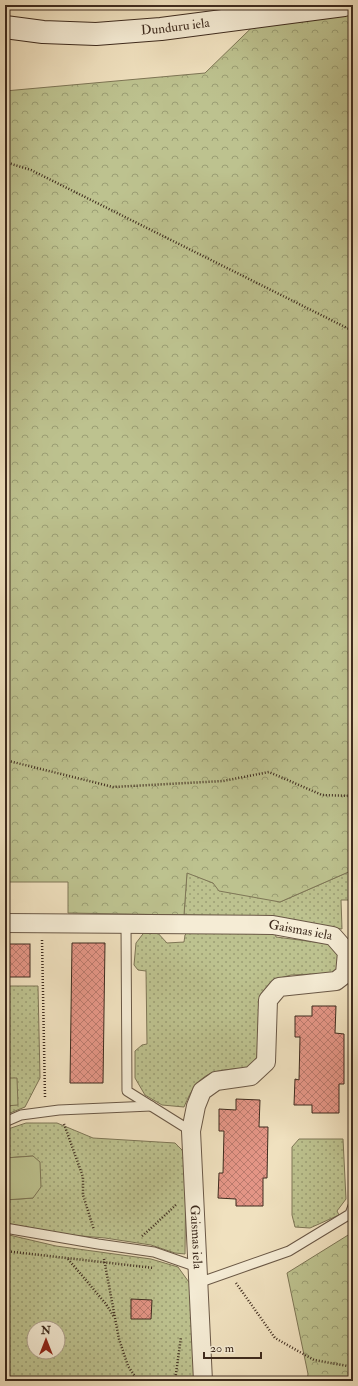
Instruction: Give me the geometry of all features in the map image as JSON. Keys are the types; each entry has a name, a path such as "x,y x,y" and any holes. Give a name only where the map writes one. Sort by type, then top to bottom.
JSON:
{"street":[{"name":"Dunduru iela","path":"5,27 43,32 96,34 161,29 344,5"},
{"name":"Gaismas iela","path":"5,923 273,925 333,936 346,952 345,974 336,981 279,987 268,1000 266,1062 251,1076 216,1081 202,1091 196,1106 191,1131 203,1381"}],"lane":[{"path":"126,924 127,1091 191,1131"},
{"path":"5,1122 21,1115 59,1110 151,1106"},
{"path":"5,1228 154,1252 198,1275 229,1273 289,1251 350,1214 353,1206"}],"path":[{"path":"5,162 31,170 353,331"},
{"path":"5,760 113,787 223,781 269,772 322,795 353,796"},
{"path":"41,923 46,1112"},
{"path":"126,1248 150,1230 194,1187"},
{"path":"5,1252 157,1268"},
{"path":"68,1259 106,1304 115,1319"},
{"path":"229,1273 275,1338 314,1360 353,1367"}],"green space":[{"path":"275,5 353,5 353,870 280,902 219,891 213,883 187,873 184,915 68,913 68,882 5,882 5,91 205,73"},
{"path":"353,870 353,900 341,900 342,929 266,916 184,915 187,872 213,883 280,902"},
{"path":"146,930 155,930 167,943 184,942 185,935 190,930 275,932 276,937 330,944 337,949 339,961 337,973 291,975 276,979 266,988 259,1002 257,1061 250,1068 217,1071 209,1074 195,1086 184,1107 162,1105 145,1095 135,1078 135,1051 142,1045 147,1044 146,971 138,970 134,965 136,943"},
{"path":"5,986 38,986 40,1078 25,1107 5,1115"},
{"path":"5,1078 17,1078 18,1105 5,1106"},
{"path":"26,1123 57,1123 93,1138 175,1143 186,1154 185,1254 175,1253 151,1245 105,1238 70,1235 5,1223 5,1200 33,1198 33,1156 5,1158 5,1130"},
{"path":"299,1139 343,1139 346,1199 337,1211 339,1215 310,1228 295,1227 292,1215 292,1147"},
{"path":"33,1156 40,1162 41,1187 33,1198 5,1200 5,1158"},
{"path":"353,1232 353,1381 307,1381 308,1374 287,1273"},
{"path":"5,1234 56,1246 151,1259 178,1267 191,1285 194,1381 5,1381"}],"building":[{"path":"72,943 105,943 103,1083 70,1083"},
{"path":"5,944 30,944 30,977 5,977"},
{"path":"312,1006 336,1006 335,1033 344,1034 344,1084 339,1084 339,1113 312,1113 312,1105 294,1105 295,1079 299,1080 300,1037 295,1037 295,1016 312,1016"},
{"path":"236,1099 260,1100 259,1127 268,1127 267,1178 263,1178 263,1206 236,1206 236,1199 218,1198 219,1173 223,1173 224,1131 219,1131 219,1109 236,1110"},
{"path":"131,1299 152,1300 151,1319 131,1319"}]}
